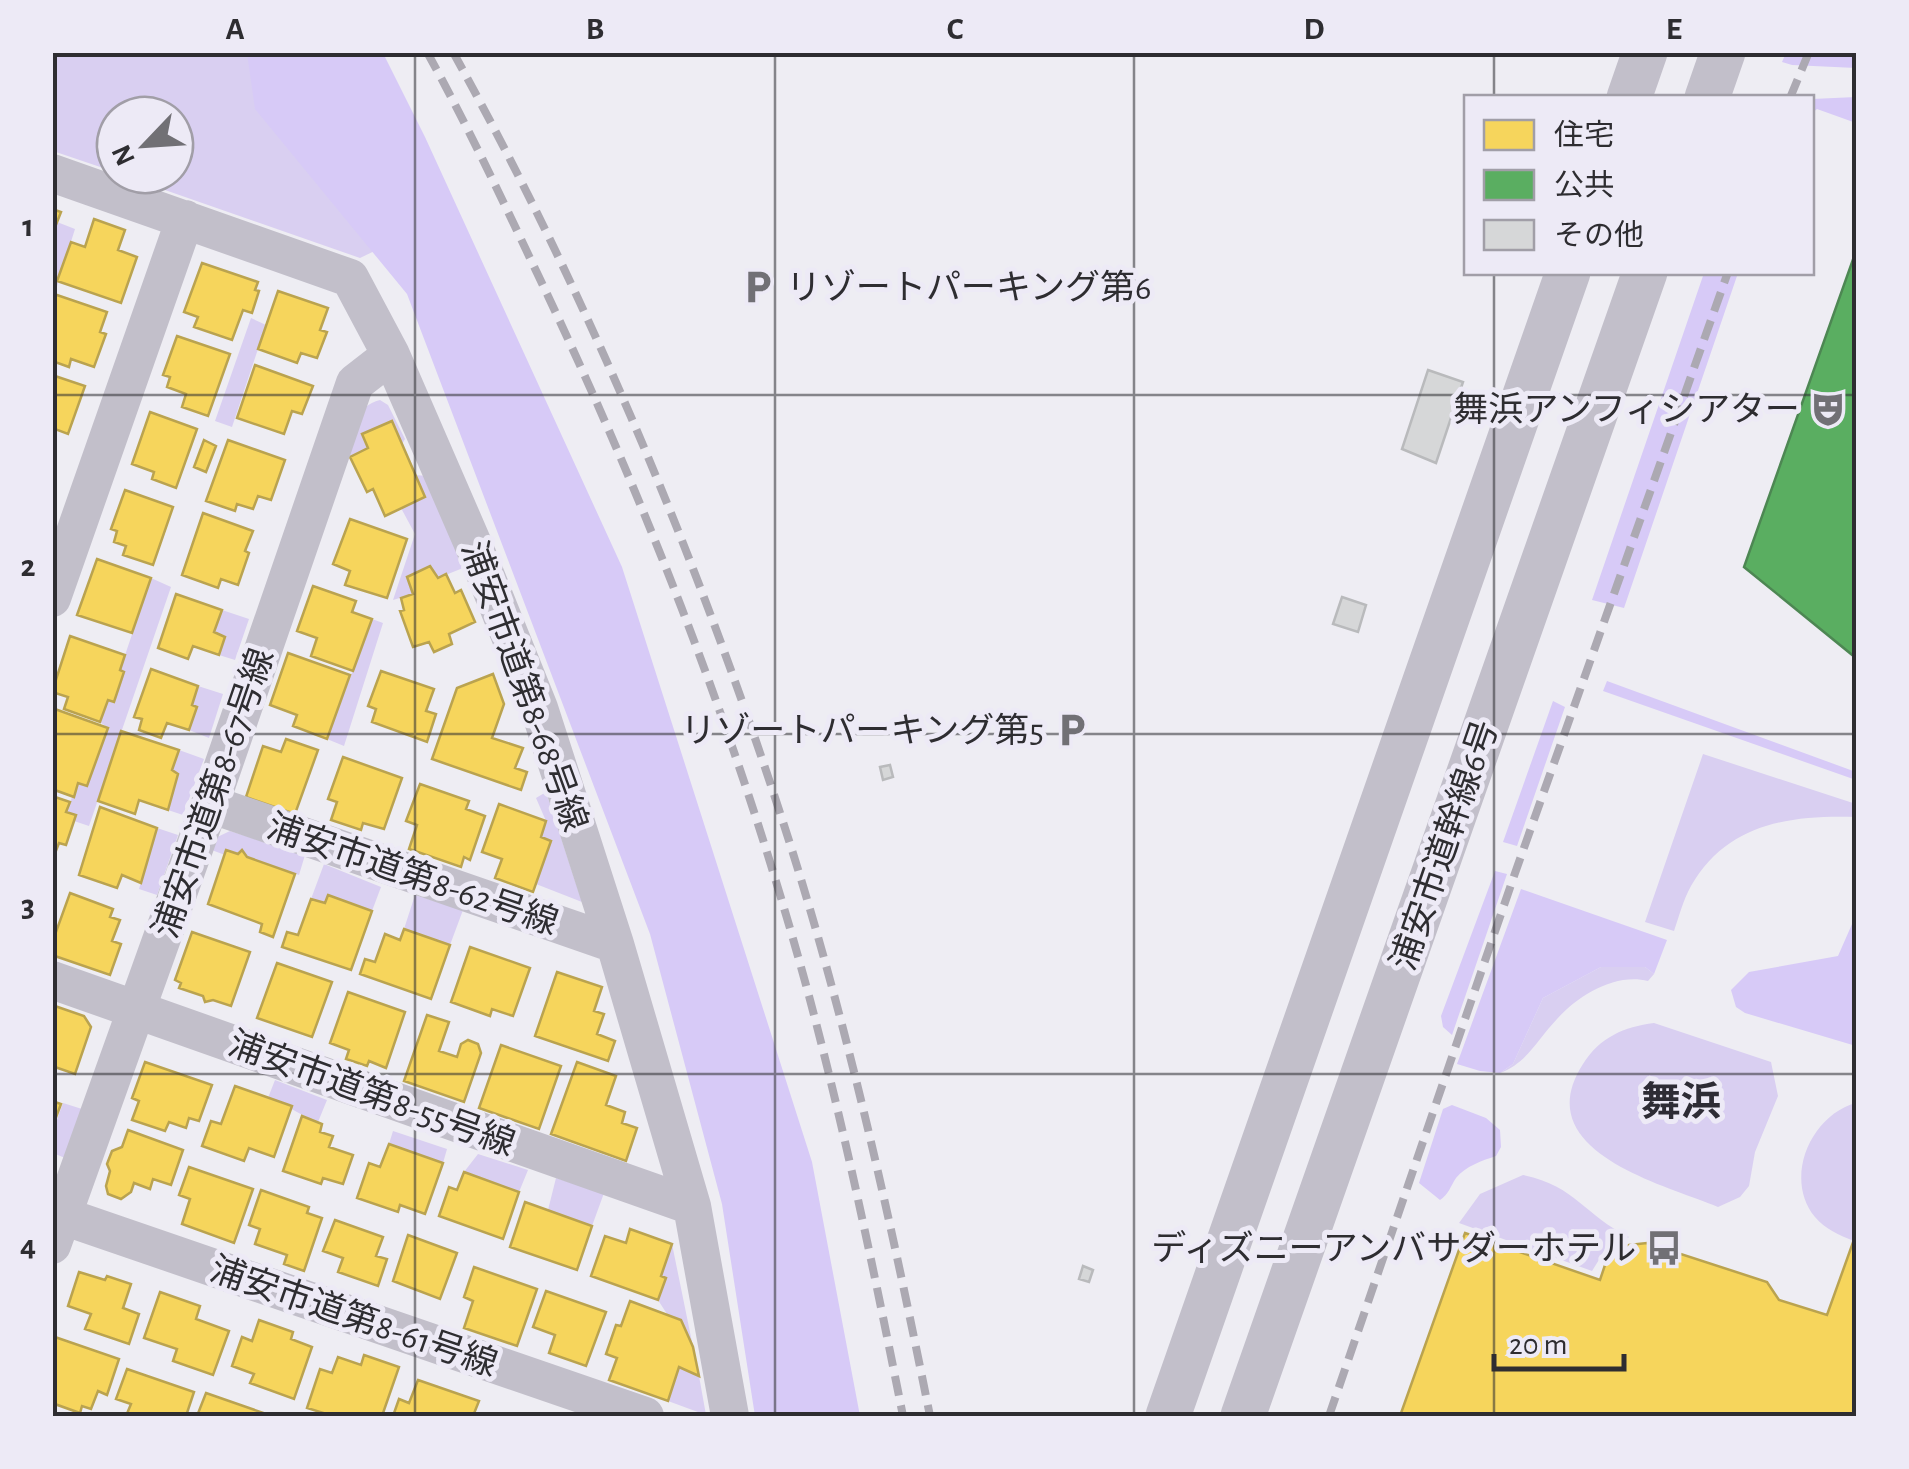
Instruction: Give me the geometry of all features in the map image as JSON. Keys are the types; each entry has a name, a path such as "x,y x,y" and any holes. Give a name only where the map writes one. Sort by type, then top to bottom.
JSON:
{"street":[{"path":"1630,95 1645,52"},
{"path":"1708,95 1723,52"},
{"name":"浦安市道第8-68号線","path":"52,173 350,278 392,355 539,708 616,944 692,1206 730,1416"},
{"path":"52,598 184,220"},
{"name":"浦安市道幹線6号","path":"1168,1416 1567,275"},
{"name":"浦安市道幹線6号","path":"1243,1416 1644,275"},
{"name":"浦安市道第8-67号線","path":"58,1230 354,383 392,355"},
{"name":"浦安市道第8-62号線","path":"210,804 616,944"},
{"name":"浦安市道第8-55号線","path":"52,980 692,1206"},
{"name":"浦安市道第8-61号線","path":"58,1230 645,1416"}],"shaded area":[{"path":"53,53 320,53 416,231 360,258 179,195 195,195 195,95 95,95 95,165 53,151"},
{"path":"247,53 383,53 622,567 812,1162 860,1416 755,1416 722,1204 650,934 407,294 255,109"},
{"path":"1786,53 1856,53 1856,68 1792,65 1782,62"},
{"path":"1856,97 1856,123 1817,109 1814,111 1814,99"},
{"path":"57,222 75,229 53,299 53,235"},
{"path":"1703,275 1737,275 1624,608 1592,600"},
{"path":"251,318 266,325 232,427 215,421"},
{"path":"380,400 388,405 405,439 402,444 392,421 368,448 350,457 345,454 356,421 365,408"},
{"path":"416,475 426,476 463,568 438,578 429,566 408,577 413,594 393,600 415,534 401,508 425,497"},
{"path":"151,578 171,587 89,826 74,821 66,812 78,783 86,786 108,728 100,722 108,700 114,701 124,672 120,670"},
{"path":"222,610 249,619 235,660 219,655 225,637 214,632"},
{"path":"372,619 383,623 344,746 327,739"},
{"path":"1607,681 1856,772 1856,780 1603,691"},
{"path":"198,686 223,694 209,738 189,730 197,707 192,705"},
{"path":"1553,701 1565,707 1517,846 1503,842"},
{"path":"179,750 204,759 183,815 168,810 178,775 172,772"},
{"path":"1703,754 1856,804 1856,817 1784,821 1742,836 1706,865 1688,891 1674,931 1645,922"},
{"path":"546,792 582,902 536,884 551,842 541,837 546,821 536,798"},
{"path":"157,828 178,835 157,895 139,889"},
{"path":"230,831 305,855 299,875 247,857 242,850 238,854 227,850 225,855 209,849 211,840"},
{"path":"324,864 381,887 372,911 329,896 325,903 311,899"},
{"path":"1495,871 1507,874 1452,1035 1443,1027 1441,1016"},
{"path":"1521,889 1667,940 1654,974 1645,967 1601,967 1543,998 1513,1064 1500,1073 1480,1071 1457,1064"},
{"path":"415,895 463,910 450,945 404,929"},
{"path":"1856,915 1856,1046 1736,1007 1731,990 1749,972 1838,956"},
{"path":"1601,967 1645,967 1654,974 1648,981 1623,980 1587,994 1557,1019 1525,1057 1500,1073 1513,1064 1543,998"},
{"path":"1654,1023 1771,1062 1778,1096 1755,1152 1749,1186 1740,1197 1718,1207 1608,1160 1586,1141 1573,1120 1570,1094 1590,1055 1614,1035"},
{"path":"275,1080 327,1100 318,1122 268,1098"},
{"path":"63,1103 82,1109 65,1158 53,1153 53,1131"},
{"path":"1856,1103 1854,1241 1815,1217 1806,1201 1802,1167 1815,1134 1826,1120"},
{"path":"1452,1105 1486,1118 1500,1130 1501,1147 1496,1156 1460,1174 1440,1200 1419,1183 1443,1109"},
{"path":"393,1131 447,1149 443,1163 389,1144"},
{"path":"478,1154 528,1170 519,1192 464,1172"},
{"path":"1523,1175 1556,1186 1629,1237 1602,1255 1592,1271 1459,1223 1480,1194"},
{"path":"556,1178 604,1193 592,1226 548,1210"},
{"path":"672,1244 693,1347 681,1320 667,1314 658,1300"},
{"path":"679,1367 699,1376 706,1415 668,1401"}],"building: 住宅":[{"path":"52,209 61,212 52,235"},
{"path":"94,219 125,230 118,250 137,257 121,303 57,281 71,242 85,247"},
{"path":"202,263 258,282 252,313 243,310 232,340 194,327 198,317 184,312"},
{"path":"278,291 328,308 320,330 327,332 317,358 301,353 297,363 258,349"},
{"path":"54,294 107,312 100,332 106,334 94,367 71,359 69,367 52,361"},
{"path":"177,336 230,354 208,416 182,407 186,394 167,387 170,377 163,375"},
{"path":"255,365 313,386 302,414 292,411 284,434 237,418"},
{"path":"52,375 85,386 68,434 52,428"},
{"path":"150,412 197,429 176,488 152,479 154,472 132,464"},
{"path":"392,421 425,497 385,516 373,489 367,492 350,457 368,448 362,434"},
{"path":"204,440 216,446 206,472 194,467"},
{"path":"228,440 285,460 271,500 258,496 253,509 237,504 235,511 206,501"},
{"path":"125,490 173,507 153,565 123,555 126,546 114,542 117,531 111,529"},
{"path":"203,513 253,531 238,585 221,579 218,588 182,575"},
{"path":"350,519 407,539 387,598 345,585 350,571 333,564"},
{"path":"97,559 151,578 132,633 77,615"},
{"path":"430,566 438,578 446,574 455,593 461,590 475,622 449,634 452,644 434,652 429,642 413,647 400,611 404,610 401,598 413,594 407,577"},
{"path":"313,586 356,601 352,612 372,619 353,671 311,656 317,638 297,631"},
{"path":"176,594 222,610 214,632 225,637 219,655 193,646 188,659 158,648"},
{"path":"70,636 125,655 114,702 108,700 100,722 64,709 68,697 52,692"},
{"path":"288,653 350,675 327,739 293,726 297,715 270,705"},
{"path":"151,669 198,686 192,705 197,707 189,730 167,723 161,738 139,730 142,719 134,717"},
{"path":"381,671 434,689 426,711 436,714 427,742 372,722 376,709 368,706"},
{"path":"493,674 504,704 492,738 523,748 515,768 527,772 521,790 432,759 457,688"},
{"path":"52,708 108,728 87,786 78,783 74,797 52,789"},
{"path":"121,731 179,750 172,770 178,774 168,810 139,800 135,814 98,801"},
{"path":"286,739 318,750 295,814 246,797 263,746 281,752"},
{"path":"343,757 402,778 384,829 363,823 361,830 331,820 337,802 328,799"},
{"path":"420,784 469,801 466,809 485,816 470,860 464,857 461,867 409,849 417,825 406,821"},
{"path":"52,796 70,802 66,812 76,815 66,845 59,843 52,861"},
{"path":"499,804 546,821 541,837 551,841 533,892 495,878 502,859 482,852"},
{"path":"100,807 157,828 141,883 122,875 117,888 79,875"},
{"path":"226,850 238,854 242,850 247,857 295,874 273,937 260,932 262,924 208,904"},
{"path":"70,893 113,909 110,917 120,920 112,941 121,944 110,975 52,955 52,943"},
{"path":"328,895 372,911 351,970 282,947 287,932 298,935 311,899 325,903"},
{"path":"404,929 450,945 431,999 360,974 365,959 375,962 385,934 400,940"},
{"path":"192,932 250,952 231,1006 213,1000 205,1002 203,996 179,988 181,983 175,980"},
{"path":"470,947 530,968 513,1016 492,1009 490,1016 451,1002"},
{"path":"277,963 332,982 312,1037 257,1018"},
{"path":"557,972 602,987 594,1011 604,1014 597,1034 615,1041 608,1061 535,1036"},
{"path":"348,992 405,1012 386,1068 369,1061 367,1066 346,1059 349,1050 330,1043"},
{"path":"52,1005 84,1016 91,1027 75,1074 52,1066"},
{"path":"427,1015 449,1022 439,1051 457,1057 461,1044 468,1040 478,1044 481,1053 464,1102 404,1081"},
{"path":"501,1045 561,1066 539,1129 479,1108"},
{"path":"145,1062 212,1085 199,1121 189,1118 186,1128 169,1122 165,1131 132,1120 139,1101 132,1098"},
{"path":"577,1062 616,1076 606,1105 625,1112 622,1123 637,1128 626,1161 551,1134"},
{"path":"235,1086 292,1106 274,1157 249,1148 244,1161 202,1146 211,1121 221,1124"},
{"path":"52,1101 61,1104 52,1128"},
{"path":"302,1116 322,1124 320,1132 333,1136 329,1147 353,1155 343,1184 323,1178 321,1184 283,1171"},
{"path":"128,1130 183,1150 171,1185 153,1179 150,1189 134,1183 131,1192 121,1199 108,1194 107,1164 112,1151 122,1147"},
{"path":"389,1144 443,1163 425,1214 400,1205 398,1212 357,1198 369,1163 380,1167"},
{"path":"189,1167 253,1189 234,1243 182,1224 190,1199 179,1195"},
{"path":"464,1172 519,1192 503,1239 439,1216 449,1187 457,1190"},
{"path":"261,1190 309,1207 307,1213 322,1218 304,1271 284,1264 287,1255 255,1244 260,1229 249,1225"},
{"path":"525,1202 592,1226 577,1270 510,1247"},
{"path":"335,1220 383,1237 376,1256 387,1259 378,1286 338,1272 343,1258 323,1251"},
{"path":"630,1229 672,1244 658,1300 591,1276 605,1236 626,1243"},
{"path":"1465,1233 1600,1280 1613,1255 1629,1245 1647,1243 1767,1282 1779,1300 1827,1315 1856,1234 1856,1416 1400,1416"},
{"path":"408,1235 457,1253 440,1299 393,1281"},
{"path":"474,1267 537,1289 517,1346 464,1328 473,1301 464,1297"},
{"path":"79,1272 131,1284 123,1308 139,1314 129,1344 85,1329 91,1314 68,1306"},
{"path":"546,1291 606,1312 586,1366 549,1353 555,1335 533,1327"},
{"path":"160,1292 200,1306 196,1319 229,1331 213,1375 173,1361 177,1349 144,1338"},
{"path":"630,1301 681,1320 693,1347 699,1376 679,1367 668,1401 609,1380 617,1358 606,1354"},
{"path":"259,1320 293,1332 291,1339 312,1347 294,1399 250,1383 254,1374 232,1366 242,1337 252,1341"},
{"path":"52,1336 119,1359 107,1395 98,1391 91,1409 82,1406 80,1413 52,1403"},
{"path":"364,1355 399,1367 382,1416 333,1416 307,1408 320,1369 332,1373 338,1357 361,1365"},
{"path":"127,1369 194,1392 186,1416 126,1416 131,1404 116,1399"},
{"path":"418,1380 479,1401 473,1416 393,1416 399,1399 409,1403"},
{"path":"206,1393 272,1416 197,1416"}],"building: 公共":[{"name":"舞浜アンフィシアター","path":"1856,251 1856,658 1744,567"}],"building: その他":[{"path":"1428,370 1463,382 1436,463 1402,449"},
{"path":"1342,597 1366,605 1358,632 1333,624"},
{"path":"890,765 893,777 883,780 880,767"},
{"path":"1083,1266 1093,1270 1089,1282 1079,1279"}],"railway":[{"path":"427,52 587,381 660,553 726,728 823,1048 903,1416"},
{"path":"453,52 594,333 676,527 750,723 806,895 847,1043 930,1416"},
{"path":"1791,95 1809,52"},
{"path":"1329,1416 1514,876 1727,275"}],"place":[{"name":"リゾートパーキング第6","path":"758,287"},
{"name":"舞浜アンフィシアター","path":"1828,409"},
{"name":"リゾートパーキング第5","path":"1072,730"},
{"name":"ディズニーアンバサダーホテル","path":"1664,1248"}],"district":[{"name":"舞浜","path":"1681,1101"}]}
